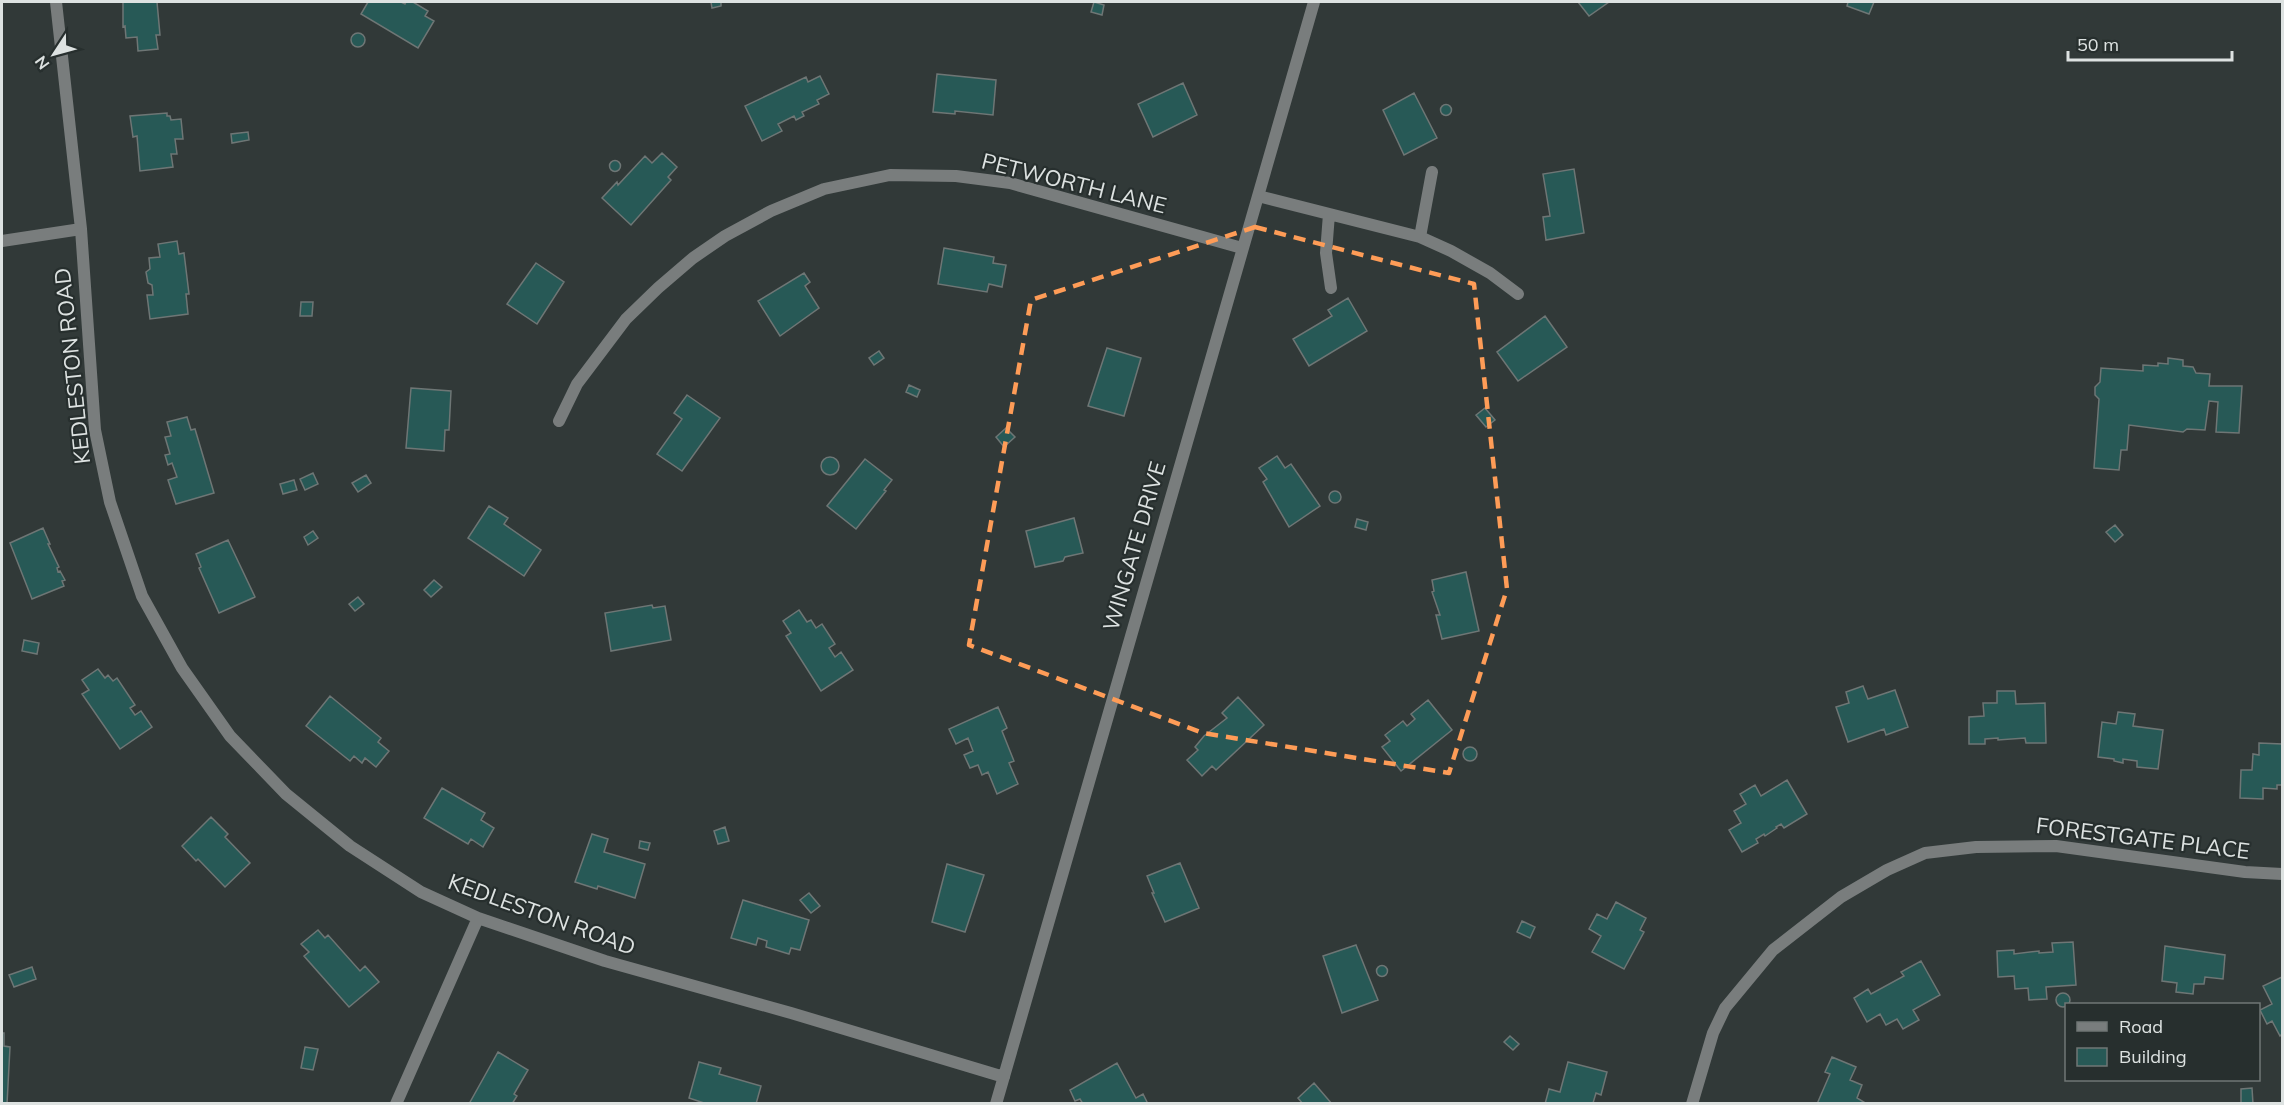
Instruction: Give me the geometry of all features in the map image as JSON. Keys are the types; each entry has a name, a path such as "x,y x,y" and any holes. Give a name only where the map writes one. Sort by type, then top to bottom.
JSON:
{"street":[{"name":"KEDLESTON ROAD","path":"56,2 81,230 95,430 110,502 142,596 182,668 230,736 285,794 350,846 421,892 478,918 605,961 791,1013 1004,1077"},
{"name":"WINGATE DRIVE","path":"996,1104 1314,2"},
{"path":"1420,237 1432,172"},
{"name":"PETWORTH LANE","path":"559,421 577,384 626,319 658,288 693,258 732,232 789,202 824,189 890,175 956,176 1010,183 1242,248"},
{"path":"1258,196 1420,237 1490,273 1518,294"},
{"path":"1329,214 1326,253 1331,288"},
{"path":"2,241 81,230"},
{"name":"FORESTGATE PLACE","path":"1692,1104 1713,1033 1725,1008 1773,950 1841,897 1887,870 1925,853 1996,846 2056,846 2244,872 2283,874"},
{"path":"396,1104 478,918"}],"highlighted area":[{"path":"1255,227 1474,284 1507,589 1449,773 1203,733 969,645 1031,300"}],"building":[{"path":"123,2 157,2 160,35 156,35 158,49 138,51 137,37 126,38 125,26 123,27"},
{"path":"368,2 405,4 413,2 428,11 425,16 434,21 418,48 361,14"},
{"path":"711,2 721,2 721,6 712,8"},
{"path":"1094,2 1104,5 1102,15 1091,12"},
{"path":"1578,2 1609,2 1589,16"},
{"path":"1848,2 1874,2 1869,14 1847,6"},
{"path":"355,33 361,33 365,40 361,47 355,47 351,43 351,37"},
{"path":"937,74 996,80 993,115 955,111 955,114 933,112"},
{"path":"820,76 829,94 817,100 819,104 802,112 804,116 796,120 794,116 778,124 782,131 762,141 745,106 806,77 808,82"},
{"path":"1183,83 1197,115 1153,137 1138,104"},
{"path":"1414,93 1437,138 1404,155 1383,110"},
{"path":"1446,104 1452,110 1446,116 1440,110"},
{"path":"167,113 171,120 181,119 183,139 175,139 177,154 171,154 173,167 140,171 137,136 133,137 130,116"},
{"path":"248,132 249,140 232,143 231,134"},
{"path":"662,153 677,167 668,177 671,180 631,225 602,198 617,182 618,185 645,156 652,163"},
{"path":"615,160 621,166 615,172 609,166"},
{"path":"1574,169 1584,233 1546,240 1543,217 1550,216 1543,174"},
{"path":"177,241 179,254 184,253 189,294 186,294 188,314 150,319 147,295 153,295 152,285 148,283 146,272 150,269 149,258 160,257 158,244"},
{"path":"944,248 994,257 993,263 1006,265 1002,287 989,284 987,292 938,284"},
{"path":"536,263 564,282 537,324 507,304"},
{"path":"804,273 810,282 805,286 819,308 780,336 758,301"},
{"path":"1348,298 1367,331 1309,366 1293,339 1332,316 1328,310"},
{"path":"301,302 313,302 312,316 300,316"},
{"path":"1545,316 1567,347 1518,381 1497,352"},
{"path":"1107,348 1141,358 1124,416 1088,406"},
{"path":"879,351 884,358 874,365 869,358"},
{"path":"2168,358 2183,360 2183,366 2193,367 2196,373 2210,374 2209,386 2242,386 2239,433 2216,432 2218,402 2209,401 2205,430 2187,429 2183,432 2129,425 2127,450 2121,450 2119,470 2094,468 2099,399 2095,395 2095,387 2100,382 2101,368 2143,371 2143,365 2168,364"},
{"path":"909,385 920,390 917,397 906,392"},
{"path":"411,388 451,391 449,430 445,430 444,451 406,448"},
{"path":"687,395 720,418 682,471 657,454 682,419 674,413"},
{"path":"1485,408 1495,420 1486,427 1476,415"},
{"path":"187,417 191,430 195,429 214,493 176,504 168,480 177,477 172,463 168,465 165,455 170,454 165,437 171,436 167,422"},
{"path":"1006,428 1015,437 1004,447 996,437"},
{"path":"1277,456 1285,468 1291,464 1320,506 1289,527 1263,482 1267,479 1259,468"},
{"path":"830,457 836,460 839,466 836,472 830,475 824,472 821,466 824,460"},
{"path":"865,459 892,480 856,529 827,506"},
{"path":"313,473 318,484 305,490 300,479"},
{"path":"366,475 371,483 358,492 352,483"},
{"path":"294,480 297,490 283,494 280,484"},
{"path":"1337,491 1341,497 1337,503 1333,503 1329,495"},
{"path":"489,506 508,518 504,524 541,550 524,576 468,538"},
{"path":"1074,518 1083,553 1065,557 1063,561 1035,567 1026,531"},
{"path":"1357,519 1368,522 1366,530 1355,527"},
{"path":"2115,525 2123,535 2115,542 2106,532"},
{"path":"43,528 59,567 58,572 60,571 65,580 62,581 64,586 32,599 10,543"},
{"path":"313,531 318,538 308,545 304,537"},
{"path":"228,540 255,597 219,613 199,568 201,567 196,554"},
{"path":"1466,572 1479,631 1442,639 1436,615 1440,615 1432,592 1434,591 1432,580"},
{"path":"434,580 442,587 431,597 424,590"},
{"path":"358,597 364,604 355,611 349,604"},
{"path":"652,605 653,608 665,606 671,640 611,651 605,613"},
{"path":"799,610 807,622 811,620 816,628 822,624 835,644 829,648 835,657 841,652 853,670 821,691 786,636 791,633 783,621"},
{"path":"24,640 39,643 37,654 22,651"},
{"path":"98,669 105,678 108,675 113,681 117,678 135,705 130,708 135,715 141,711 152,727 120,749 82,694 89,690 82,680"},
{"path":"1863,686 1868,699 1895,690 1908,727 1886,735 1884,729 1848,742 1836,707 1849,703 1846,692"},
{"path":"1997,691 2015,691 2016,704 2045,703 2046,743 2026,743 2025,738 1998,740 1998,738 1985,739 1985,744 1969,744 1969,717 1984,716 1983,703 1997,703"},
{"path":"330,696 381,738 378,742 389,751 376,767 365,758 362,763 354,756 350,761 306,726"},
{"path":"1238,697 1264,725 1216,770 1212,766 1202,776 1187,760 1198,750 1195,747 1204,736 1227,718 1222,713"},
{"path":"1428,700 1452,730 1401,771 1382,747 1390,741 1385,735 1403,721 1407,726 1415,719 1411,714"},
{"path":"998,707 1007,728 1002,731 1014,761 1009,763 1018,784 997,794 988,772 982,775 978,765 970,768 964,755 973,751 968,738 956,744 949,729"},
{"path":"2118,712 2135,714 2133,726 2163,730 2158,769 2137,767 2137,761 2123,759 2123,763 2098,757 2102,722 2116,724"},
{"path":"2259,743 2282,744 2282,785 2277,785 2277,789 2263,788 2263,799 2240,798 2241,770 2252,770 2253,754 2259,755"},
{"path":"1470,747 1475,749 1477,754 1475,759 1470,761 1465,759 1463,754 1465,749"},
{"path":"1787,780 1807,814 1784,828 1781,824 1765,836 1764,834 1756,839 1758,843 1742,852 1729,830 1741,823 1734,811 1746,804 1740,794 1755,785 1761,796"},
{"path":"442,788 485,813 481,820 494,828 483,847 471,839 468,844 424,818"},
{"path":"211,817 228,834 225,837 250,863 225,887 182,846"},
{"path":"725,827 729,841 718,844 714,831"},
{"path":"592,834 608,839 604,852 645,864 635,898 598,886 597,889 575,882"},
{"path":"640,841 650,843 648,850 639,848"},
{"path":"1180,863 1199,908 1165,922 1147,876"},
{"path":"947,864 984,875 965,932 932,922"},
{"path":"809,893 820,906 811,913 800,900"},
{"path":"743,900 809,920 800,950 791,948 789,954 766,947 767,941 758,938 756,945 731,938"},
{"path":"1616,902 1646,918 1640,930 1644,932 1624,969 1592,952 1601,936 1589,929 1597,914 1607,919"},
{"path":"1522,921 1535,927 1530,938 1517,932"},
{"path":"318,930 325,938 328,935 360,971 365,966 379,982 349,1007 304,956 309,952 301,944"},
{"path":"2073,942 2076,985 2046,987 2047,999 2029,1000 2028,988 2015,989 2014,976 1998,977 1997,951 2014,950 2014,954 2053,952 2052,943"},
{"path":"1356,945 1378,1000 1342,1013 1323,956"},
{"path":"2165,946 2225,955 2223,979 2205,977 2204,984 2194,984 2193,994 2176,992 2177,983 2162,981"},
{"path":"1921,961 1940,995 1913,1010 1919,1020 1903,1029 1897,1019 1886,1025 1880,1014 1867,1022 1854,998 1868,989 1871,994 1904,976 1901,972"},
{"path":"1382,965 1388,971 1382,977 1376,971"},
{"path":"32,967 36,979 14,987 9,975"},
{"path":"2282,977 2282,1034 2280,1036 2272,1021 2267,1024 2260,1010 2272,1004 2263,986"},
{"path":"2063,993 2069,998 2069,1003 2065,1003 2063,1007 2058,1005 2056,1000 2058,995"},
{"path":"2,1033 4,1033 4,1046 10,1047 7,1104 2,1104"},
{"path":"1510,1036 1519,1044 1513,1050 1504,1042"},
{"path":"305,1047 318,1049 313,1070 301,1068"},
{"path":"498,1052 528,1070 514,1094 517,1096 512,1104 469,1104"},
{"path":"1832,1057 1856,1067 1850,1080 1862,1085 1857,1098 1867,1104 1817,1104 1830,1074 1825,1072"},
{"path":"699,1062 721,1068 719,1074 761,1086 756,1104 707,1104 689,1098"},
{"path":"1568,1062 1607,1072 1601,1095 1596,1093 1593,1103 1595,1104 1545,1104 1549,1089 1560,1092"},
{"path":"1117,1063 1136,1098 1143,1094 1148,1104 1083,1104 1080,1099 1075,1101 1070,1090"},
{"path":"1314,1083 1332,1104 1303,1104 1298,1098"},
{"path":"2252,1088 2253,1104 2241,1104 2241,1089"}]}
